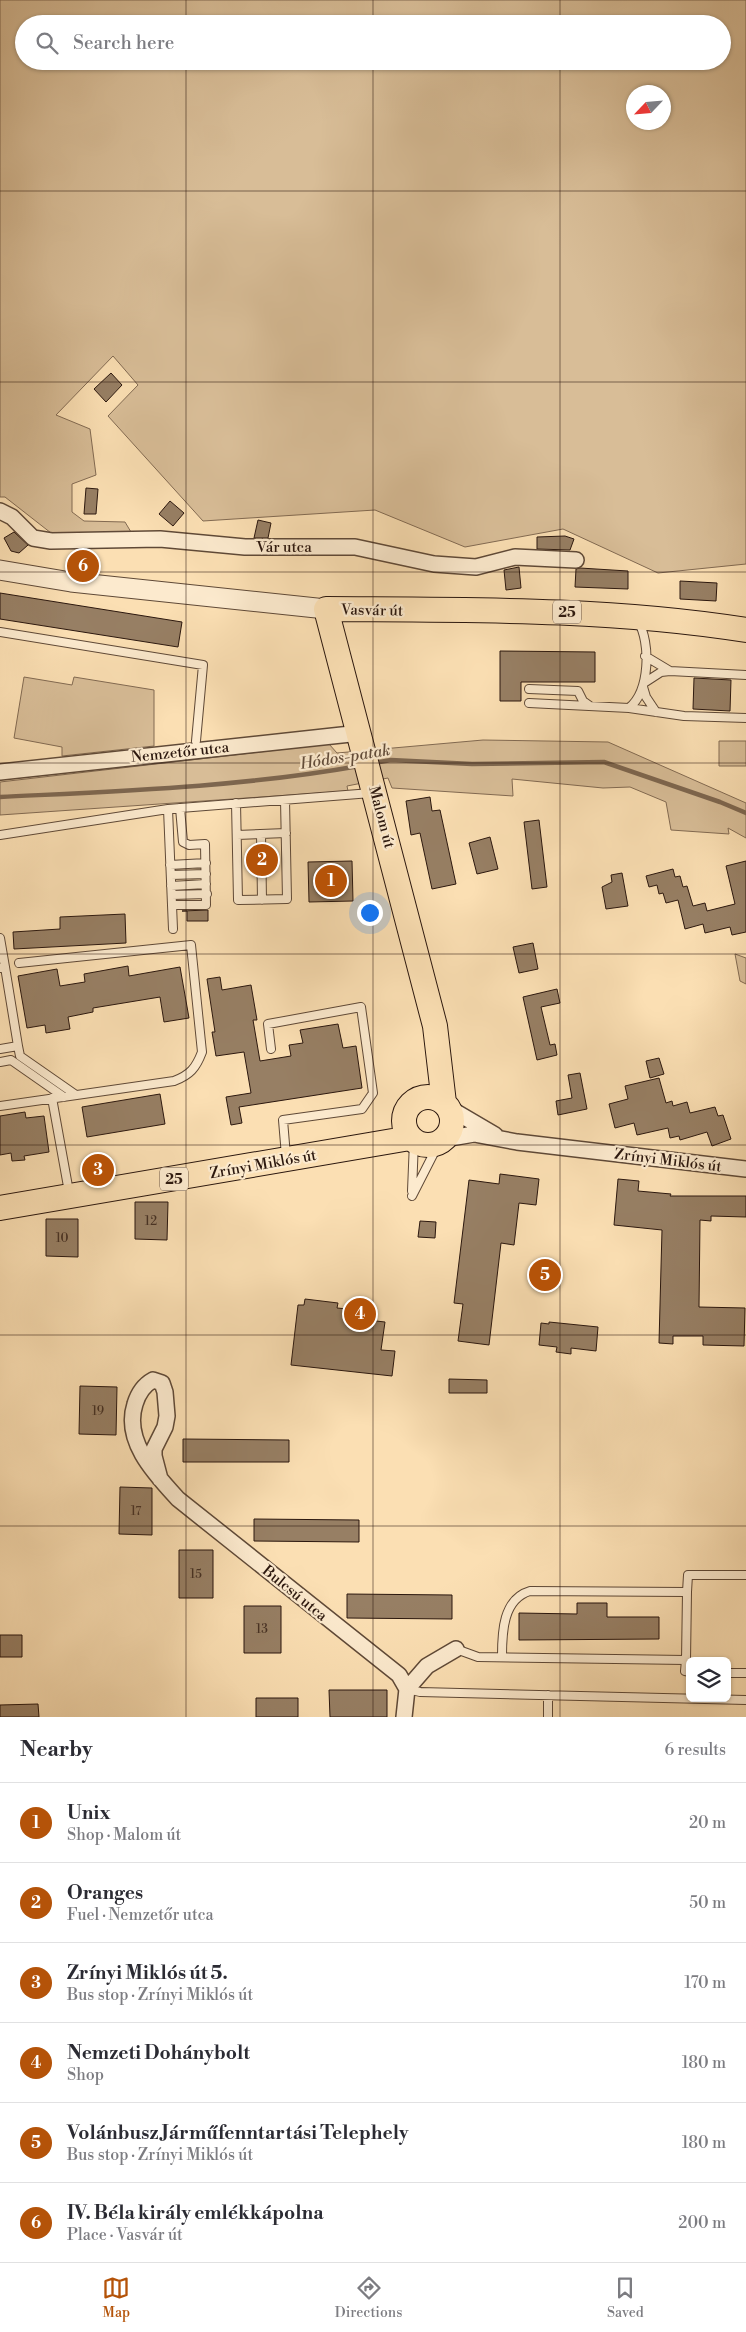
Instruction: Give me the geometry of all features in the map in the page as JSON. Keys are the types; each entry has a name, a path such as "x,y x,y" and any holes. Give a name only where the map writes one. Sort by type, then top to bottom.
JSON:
{"main road":[{"name":"Vasvár út","path":"326,609 579,613 659,618 746,630"},
{"name":"Malom út","path":"326,609 436,1026 447,1105"},
{"name":"25","path":"339,656 344,632 352,622 364,616 387,610"},
{"name":"Malom út","path":"410,1106 422,1088 429,1067 436,1026"},
{"path":"412,1140 404,1125 410,1106 429,1097 447,1105"},
{"name":"25","path":"412,1140 427,1146 442,1141 452,1124 447,1105"},
{"name":"Zrínyi Miklós út","path":"349,1149 382,1134 410,1106"},
{"name":"Zrínyi Miklós út","path":"0,1208 412,1140"}],"street":[{"name":"Vár utca","path":"0,510 12,517 34,538 51,541 160,539 244,547 355,547 434,564 476,567 515,557 576,560"},
{"name":"Vasvár út","path":"0,570 71,582 326,609"},
{"name":"Nemzetőr utca","path":"0,772 361,739"},
{"name":"Zrínyi Miklós út","path":"447,1105 501,1139"},
{"name":"Zrínyi Miklós út","path":"442,1141 474,1134 501,1139 746,1169"},
{"name":"Bulcsú utca","path":"160,1480 154,1449 166,1427 167,1401 162,1383 157,1380 147,1384 140,1392 133,1410 132,1427 148,1465 160,1480 178,1499 399,1675 407,1689"},
{"path":"404,1717 407,1689 427,1666 456,1649"}],"lane":[{"path":"633,616 639,623 645,645 644,685 646,697 656,712"},
{"path":"645,645 653,623 659,618"},
{"path":"0,632 203,664 196,741"},
{"path":"645,656 670,671"},
{"path":"629,708 640,696 644,685 661,672 746,675"},
{"path":"529,689 578,691 583,701 590,706"},
{"path":"529,703 629,708 684,716 746,718"},
{"path":"0,835 168,809 285,800 374,788"},
{"path":"236,804 238,900 287,900 285,800"},
{"path":"172,905 206,905 207,894 205,844 189,845 183,842 180,808"},
{"path":"168,809 173,930"},
{"path":"237,835 286,833"},
{"path":"261,834 262,900"},
{"path":"170,865 206,863"},
{"path":"171,876 206,874"},
{"path":"171,886 206,884"},
{"path":"172,894 207,894"},
{"path":"0,938 4,986 20,1056 76,1095"},
{"path":"0,1106 174,1081 186,1077 196,1066 202,1052 191,945 19,963"},
{"path":"271,1049 268,1024 361,1007 373,1093 362,1109 283,1120 286,1160"},
{"path":"0,1049 18,1046"},
{"path":"0,1062 11,1060 64,1096"},
{"path":"52,1098 70,1196"},
{"path":"412,1140 412,1196 442,1141"},
{"path":"686,1657 688,1575 746,1575"},
{"path":"502,1656 502,1642 508,1613 514,1599 521,1593 530,1591 688,1592"},
{"path":"456,1649 478,1657 686,1660"},
{"path":"731,1673 746,1673"},
{"path":"407,1689 420,1692 746,1700"},
{"path":"548,1695 548,1717"}],"shaded area":[{"path":"0,0 746,0 746,564 658,573 563,529 465,547 375,510 203,521 108,416 138,385 113,356 56,415 90,429 96,475 72,484 72,512 84,521 125,522 131,532 51,533 5,497 0,497"},
{"path":"24,677 72,685 74,677 154,690 154,746 62,756 62,747 14,738"},
{"path":"483,740 608,742 746,803 746,838 728,828 729,834 671,830 666,802 630,787 603,788 512,779 513,796 392,788 388,778 347,786 348,791 0,815 0,782 329,744 337,753"},
{"path":"719,741 746,741 746,766 719,766"},
{"path":"735,954 746,958 746,984 740,981"}],"building":[{"path":"111,373 122,385 106,402 94,389"},
{"path":"86,488 98,489 96,514 84,514"},
{"path":"170,501 184,513 173,526 159,514"},
{"path":"258,520 271,523 268,538 254,538"},
{"path":"14,532 28,545 19,553 11,551 4,538"},
{"path":"565,536 574,539 570,550 537,549 537,537"},
{"path":"519,567 521,588 506,590 504,570"},
{"path":"576,569 628,571 628,589 575,587"},
{"path":"680,581 717,583 716,601 680,599"},
{"path":"0,593 182,622 178,647 0,619"},
{"path":"500,651 595,652 595,682 521,682 521,701 500,701"},
{"path":"694,678 731,680 730,711 693,709"},
{"path":"430,797 432,811 440,810 456,884 432,889 420,833 411,835 406,801"},
{"path":"539,820 547,887 532,889 524,822"},
{"path":"490,837 498,869 477,874 469,843"},
{"path":"352,861 353,901 309,902 308,862"},
{"path":"746,861 746,932 732,935 730,927 705,933 703,924 685,929 678,900 666,903 663,893 659,894 657,885 649,887 646,876 673,869 675,877 680,876 683,887 687,886 693,906 705,903 707,911 735,904 726,866"},
{"path":"622,873 628,906 606,909 602,887 612,882 611,875"},
{"path":"208,910 208,921 187,921 187,911 182,911"},
{"path":"125,914 126,943 14,949 13,932 60,929 60,917"},
{"path":"533,943 538,969 519,973 513,947"},
{"path":"128,966 129,976 180,967 189,1018 164,1022 160,997 93,1008 93,1012 68,1017 70,1029 46,1033 45,1025 27,1028 18,976 57,969 60,986 85,982 84,974"},
{"path":"220,977 222,990 251,985 257,1020 253,1020 260,1061 291,1056 289,1045 303,1043 300,1030 338,1024 343,1048 356,1046 362,1088 239,1107 242,1123 231,1125 226,1097 251,1093 244,1052 216,1056 212,1032 215,1032 207,979"},
{"path":"557,989 560,1003 541,1007 550,1045 555,1044 557,1055 537,1060 523,997"},
{"path":"659,1058 664,1074 650,1078 646,1061"},
{"path":"580,1073 587,1109 558,1115 556,1101 572,1098 568,1075"},
{"path":"659,1078 666,1103 672,1101 673,1106 687,1102 690,1113 715,1107 718,1116 723,1115 731,1139 712,1146 707,1132 680,1140 679,1136 670,1138 668,1128 637,1135 634,1123 615,1128 609,1104 628,1099 625,1086"},
{"path":"160,1094 165,1124 87,1137 82,1107"},
{"path":"25,1112 26,1118 44,1116 49,1152 24,1156 25,1160 12,1161 11,1153 0,1155 0,1116"},
{"path":"500,1174 539,1179 536,1205 519,1203 514,1245 501,1243 489,1345 458,1341 463,1304 454,1303 469,1180 499,1184"},
{"path":"618,1179 639,1181 638,1191 671,1194 670,1196 746,1196 746,1217 711,1216 711,1221 700,1220 699,1307 745,1308 744,1346 703,1345 703,1336 673,1336 673,1344 659,1343 662,1230 614,1225"},
{"path":"135,1202 168,1202 167,1240 135,1239"},
{"path":"46,1219 78,1219 78,1257 46,1256"},
{"path":"420,1221 436,1222 435,1238 418,1237"},
{"path":"305,1299 338,1303 337,1308 368,1311 367,1320 385,1322 381,1350 395,1351 392,1376 291,1365 298,1305 304,1305"},
{"path":"549,1322 598,1327 596,1351 571,1348 571,1354 556,1352 557,1347 539,1345 541,1323 549,1324"},
{"path":"449,1379 487,1380 487,1393 449,1393"},
{"path":"80,1386 117,1387 116,1435 79,1434"},
{"path":"183,1439 289,1440 289,1462 183,1462"},
{"path":"120,1487 152,1488 152,1535 119,1534"},
{"path":"254,1519 359,1520 359,1542 254,1541"},
{"path":"179,1550 213,1550 213,1598 179,1598"},
{"path":"347,1594 452,1595 452,1619 347,1618"},
{"path":"577,1603 607,1603 607,1617 659,1617 659,1639 519,1640 519,1613 577,1614"},
{"path":"244,1606 281,1606 281,1653 244,1653"},
{"path":"0,1635 22,1635 22,1657 0,1657"},
{"path":"329,1690 387,1690 387,1717 330,1717"},
{"path":"256,1698 298,1698 298,1717 256,1717"},
{"path":"38,1704 39,1717 0,1717 0,1705"}],"waterway":[{"name":"Hódos-patak","path":"374,763 391,760 472,764 604,762 720,802 746,813"},
{"name":"Hódos-patak","path":"0,797 225,783 270,779 359,766"}],"place":[{"name":"IV. Béla király emlékkápolna","path":"83,566"},
{"name":"Oranges","path":"262,860"},
{"name":"Unix","path":"331,881"},
{"name":"Zrínyi Miklós út 5.","path":"98,1170"},
{"name":"Volánbusz Járműfenntartási Telephely","path":"545,1275"},
{"name":"Nemzeti Dohánybolt","path":"360,1314"}]}
